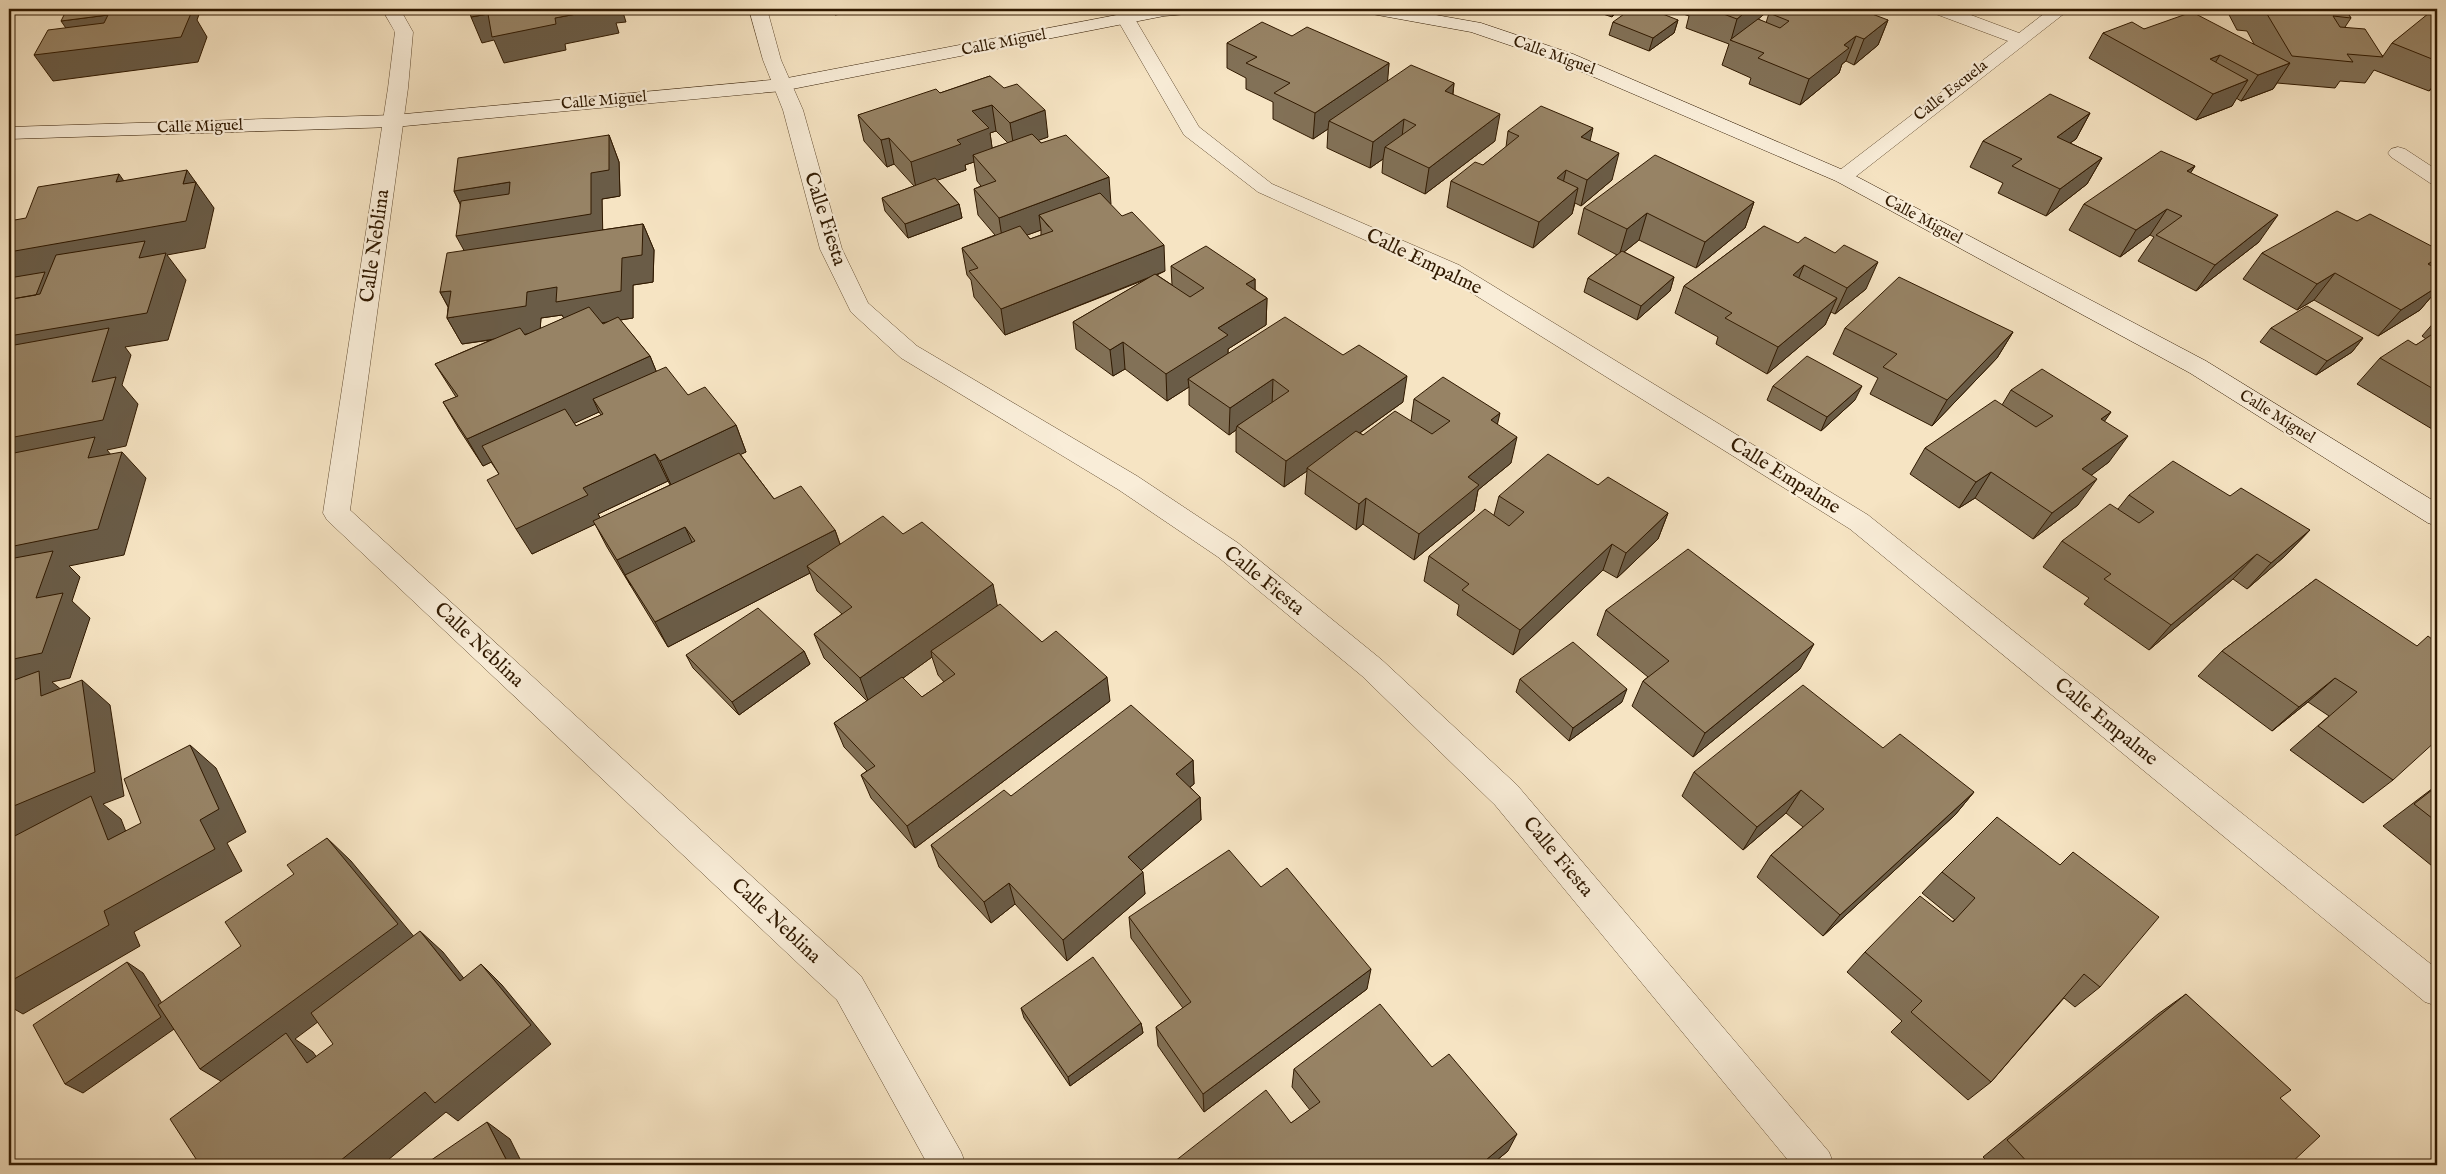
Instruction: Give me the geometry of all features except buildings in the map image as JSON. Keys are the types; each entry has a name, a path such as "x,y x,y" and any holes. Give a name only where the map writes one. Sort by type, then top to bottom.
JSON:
{"street":[{"name":"Calle Neblina","path":"391,9 404,32 394,121 336,513 849,988 948,1165"},
{"name":"Calle Fiesta","path":"758,9 772,60 793,110 831,248 859,307 909,352 1128,482 1228,550 1372,668 1506,795 1816,1165"},
{"name":"Calle Miguel","path":"9,133 394,121 782,85 1123,14 1192,9"},
{"name":"Calle Miguel","path":"1372,9 1475,27 1566,58 1843,177 2198,367 2437,516"},
{"path":"1939,9 2019,39"},
{"name":"Calle Escuela","path":"1843,177 2019,39 2061,9"},
{"name":"Calle Empalme","path":"1123,14 1191,131 1265,188 1451,270 1860,522 2437,990"},
{"path":"2398,153 2437,180"}]}
